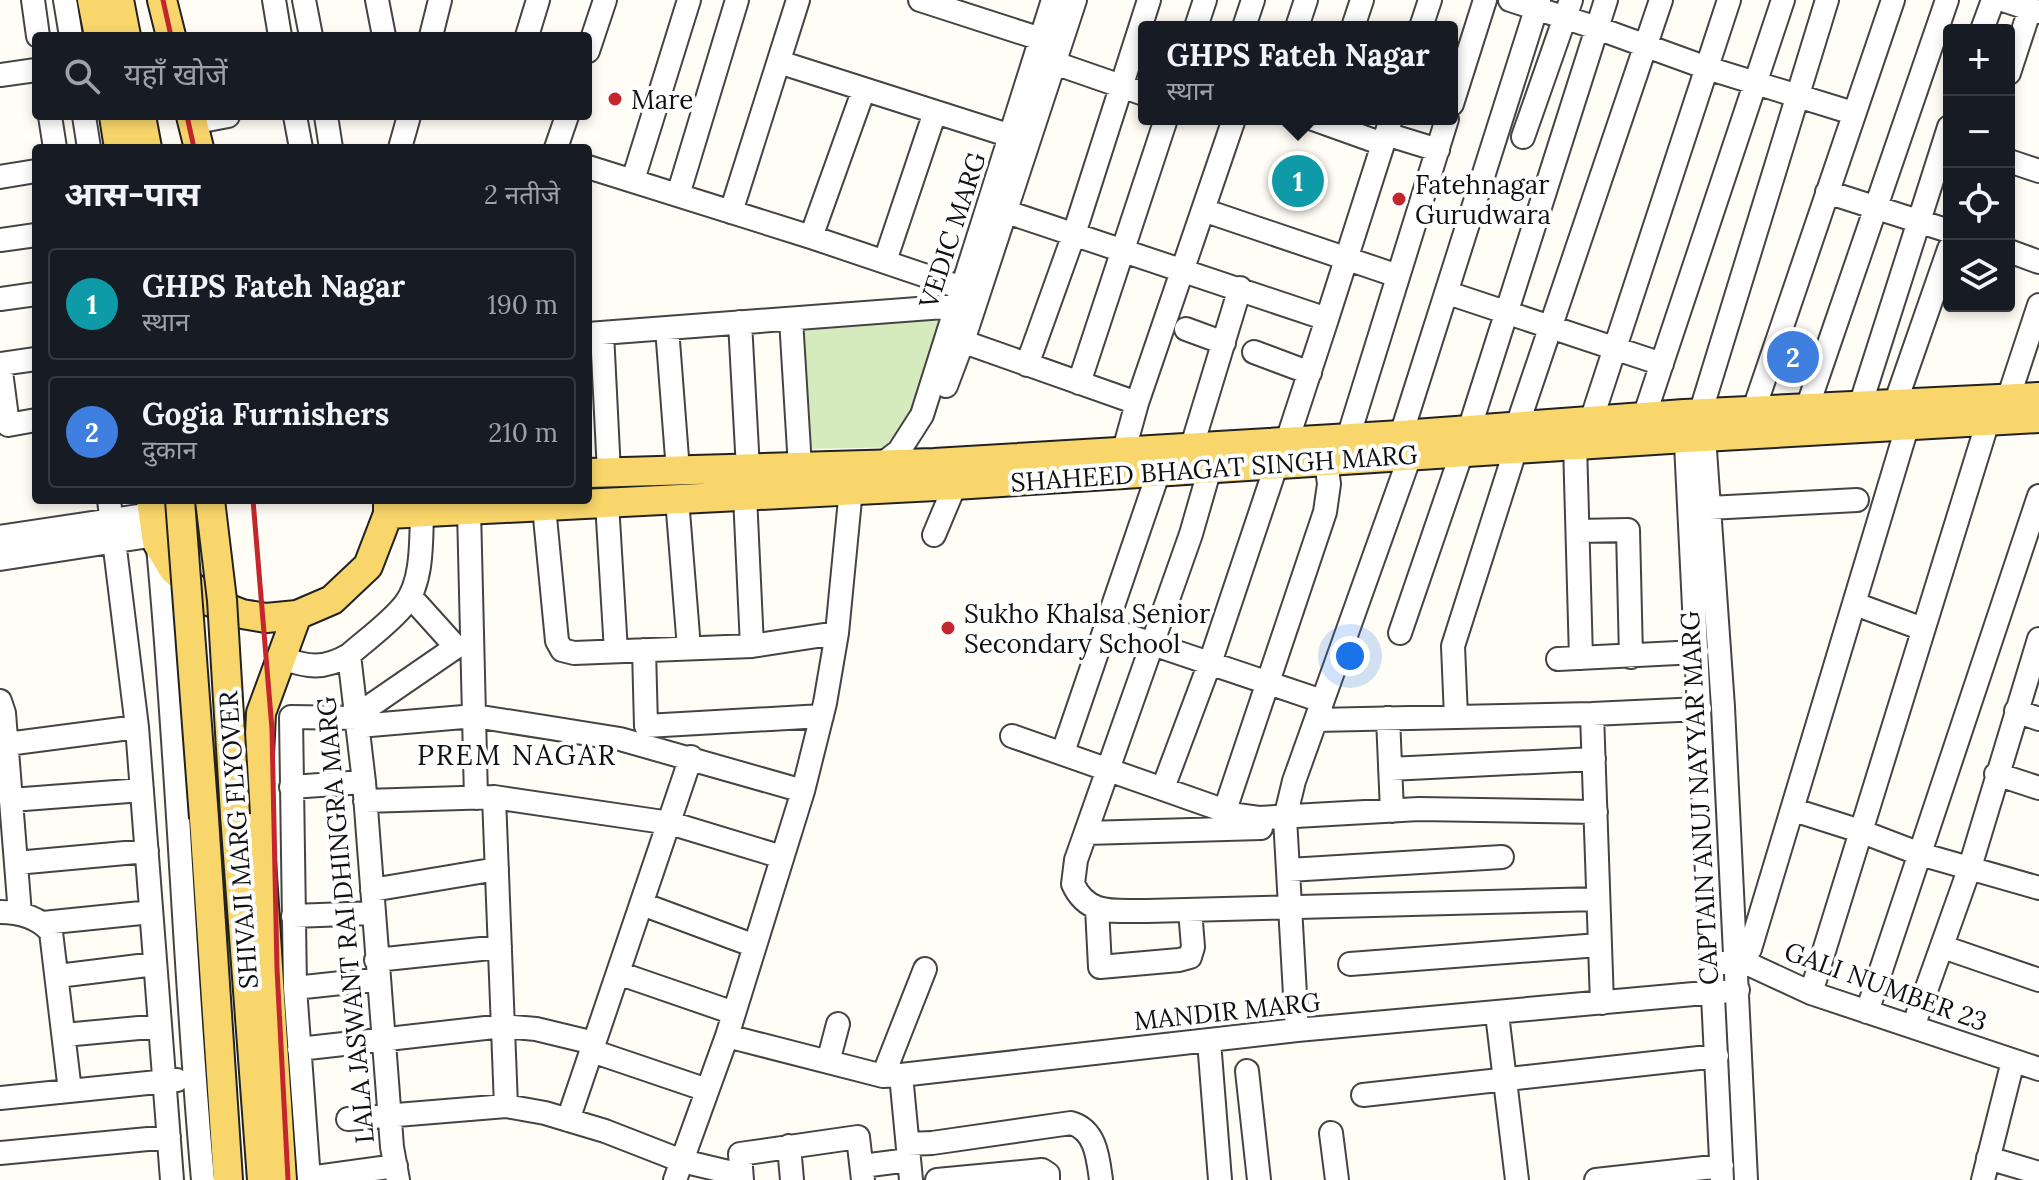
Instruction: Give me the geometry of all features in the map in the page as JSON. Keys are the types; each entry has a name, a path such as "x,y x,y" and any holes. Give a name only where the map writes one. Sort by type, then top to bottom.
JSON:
{"main road":[{"path":"92,0 98,32"},
{"path":"119,0 125,32"},
{"path":"162,0 170,32"},
{"path":"115,120 118,144"},
{"path":"142,120 146,144"},
{"path":"200,144 208,120"},
{"name":"SHAHEED BHAGAT SINGH MARG","path":"1282,452 1326,461 1406,446 1517,437 1591,421 1644,417 1693,426 1902,414 2039,397"},
{"name":"SHAHEED BHAGAT SINGH MARG","path":"1517,437 1575,444 1693,426 1753,412 1860,406 1902,414 1988,421 2039,418"},
{"name":"SHAHEED BHAGAT SINGH MARG","path":"592,504 677,499 800,467 914,464 1124,450 1201,457 1282,452 1348,438 1406,446"},
{"name":"SHAHEED BHAGAT SINGH MARG","path":"598,473 678,471 747,482 851,489 1159,471 1201,457"},
{"name":"SHIVAJI MARG FLYOVER","path":"180,504 190,605 228,1180"},
{"name":"SHIVAJI MARG FLYOVER","path":"210,504 222,600 262,1180"},
{"name":"SHAHEED BHAGAT SINGH MARG","path":"388,507 422,512 591,504"},
{"path":"154,523 173,569 206,600 242,614 266,618 297,615 332,600 368,566 388,507"},
{"path":"297,615 261,713 257,799 300,1179"}],"street":[{"path":"33,0 37,32"},
{"path":"65,0 70,32"},
{"path":"274,0 278,32"},
{"path":"304,0 310,32"},
{"path":"377,0 383,32"},
{"path":"432,32 440,0"},
{"path":"528,32 538,0"},
{"path":"592,39 605,0"},
{"path":"633,180 689,0"},
{"path":"678,195 737,0"},
{"path":"731,212 798,0"},
{"path":"920,0 960,6 1044,53 1138,92"},
{"name":"VEDIC MARG","path":"914,464 1044,53 1053,0"},
{"name":"VEDIC MARG","path":"997,209 1011,136 1044,53 1075,0"},
{"path":"1142,21 1149,0"},
{"path":"1198,21 1205,0"},
{"path":"1246,21 1253,0"},
{"path":"1299,21 1306,0"},
{"path":"1355,21 1362,0"},
{"path":"1423,21 1430,0"},
{"path":"1458,85 1485,0"},
{"path":"1510,0 1568,9 1597,28 1645,48 1853,113"},
{"path":"1400,633 1606,0"},
{"path":"1456,717 1453,646 1550,327 1661,0"},
{"path":"1591,421 1729,0"},
{"path":"1644,417 1783,0"},
{"path":"1693,426 1827,0"},
{"path":"1753,412 1893,0"},
{"path":"1807,408 1947,0"},
{"path":"1984,24 1993,0"},
{"path":"2003,0 2035,11 2015,59"},
{"path":"1297,1030 1285,818 1294,781 1406,446 1448,293 1538,5"},
{"path":"1523,137 1568,9"},
{"path":"1027,365 1074,234 1138,33"},
{"path":"779,62 1011,136"},
{"path":"0,75 32,71"},
{"path":"811,237 864,89"},
{"path":"885,261 935,112"},
{"path":"51,120 54,144"},
{"path":"85,120 88,144"},
{"path":"296,120 300,144"},
{"path":"327,120 330,144"},
{"path":"557,144 566,120"},
{"path":"1079,383 1164,125"},
{"path":"1124,450 1203,210 1228,125"},
{"path":"1347,125 1387,132 1438,150"},
{"path":"1348,438 1445,125"},
{"path":"1163,788 1310,373 1387,132"},
{"path":"1860,406 1943,151"},
{"path":"2015,163 2039,171"},
{"path":"592,168 885,261 964,301"},
{"path":"0,177 32,172"},
{"path":"1827,192 1943,229"},
{"path":"997,209 1327,319"},
{"path":"1203,210 1398,276"},
{"path":"0,240 32,236"},
{"path":"2015,253 2039,262"},
{"path":"1744,956 1794,810 1855,604 1902,414 1943,270"},
{"path":"1240,288 1224,343 1201,457 1191,534 1076,860 1073,884 1087,905 1097,908 1190,910 1597,899"},
{"path":"1448,293 1662,364"},
{"path":"0,299 32,295"},
{"path":"598,473 595,333 791,319 964,301"},
{"path":"2008,399 2039,305"},
{"path":"791,319 800,467"},
{"path":"740,322 752,646"},
{"path":"667,328 678,471"},
{"path":"1186,329 1224,343"},
{"path":"955,339 1137,403"},
{"name":"VEDIC MARG","path":"882,464 899,451 922,415 955,339"},
{"path":"1254,352 1310,373"},
{"path":"32,360 0,364 2,406 8,425 32,421"},
{"path":"1811,993 1988,421"},
{"name":"CAPTAIN ANUJ NAYYAR MARG","path":"1693,426 1709,508 1744,956 1738,990 1746,1180"},
{"name":"CAPTAIN ANUJ NAYYAR MARG","path":"1693,426 1697,652 1722,1173"},
{"path":"1575,444 1581,658"},
{"path":"1225,810 1325,512 1329,484 1326,461"},
{"path":"1063,752 1159,471"},
{"path":"934,535 955,485"},
{"path":"679,1170 727,1036 803,791 822,716 837,633 851,489"},
{"path":"1867,1012 2039,496"},
{"path":"677,499 689,648"},
{"path":"1709,508 1857,500"},
{"path":"607,503 616,651"},
{"path":"544,507 557,641 562,650 574,653 752,646 837,633"},
{"path":"469,510 475,716 497,869 506,1106"},
{"path":"281,658 308,667 338,661 393,616 414,588 422,512"},
{"path":"0,559 112,521"},
{"path":"112,521 137,727 172,1180"},
{"path":"0,537 112,521 154,523 166,633 203,1180"},
{"path":"1578,531 1628,530 1631,657"},
{"path":"358,720 456,647 410,596"},
{"path":"1855,604 1923,629"},
{"path":"1105,628 1268,682 1319,711 1388,718 1700,709"},
{"path":"1913,1027 1970,867 2016,711 2034,666 2039,639"},
{"path":"644,650 646,726 822,716"},
{"path":"1558,659 1697,652"},
{"name":"LALA JASWANT RAI DHINGRA MARG","path":"349,655 358,720 383,1041 397,1173"},
{"path":"0,701 4,713 7,788 16,863 10,913 43,923 151,912"},
{"path":"2016,711 2039,719"},
{"path":"1592,714 1602,1003"},
{"path":"397,1173 300,1179 291,717 358,720 475,716 620,739 803,791"},
{"path":"1388,718 1392,811"},
{"path":"7,744 137,727"},
{"path":"1012,736 1225,810 1259,818 1501,809 1596,812"},
{"path":"568,1120 691,757"},
{"path":"1390,769 1594,759"},
{"path":"1996,774 2039,788"},
{"path":"291,787 485,798 670,823 782,857"},
{"path":"7,788 142,790"},
{"path":"1794,810 1920,854 2039,888"},
{"path":"1086,833 1272,828 1285,818"},
{"path":"16,863 147,851"},
{"path":"1289,870 1502,857"},
{"path":"372,890 497,869"},
{"path":"642,904 755,946"},
{"path":"1097,908 1100,967 1190,957 1193,947 1190,910"},
{"path":"293,916 374,913"},
{"path":"43,923 51,932 70,1091"},
{"path":"1350,964 1599,945"},
{"path":"295,988 500,947"},
{"path":"1943,947 2039,980"},
{"name":"GALI NUMBER 23","path":"1713,964 1744,956 1744,962 1811,993 2039,1069"},
{"path":"58,976 155,964"},
{"path":"909,1161 892,1076 925,969"},
{"path":"618,973 734,1013"},
{"name":"MANDIR MARG","path":"727,1036 892,1076 1297,1030 1738,990"},
{"path":"1497,1014 1517,1180"},
{"path":"828,1062 838,1024"},
{"path":"64,1035 160,1026"},
{"path":"299,1049 503,1026 536,1029 707,1090"},
{"path":"1209,1041 1220,1180"},
{"path":"1363,1095 1717,1056"},
{"path":"2013,1061 1985,1169 2039,1173"},
{"path":"1247,1071 1259,1180"},
{"path":"0,1098 194,1077"},
{"path":"348,1119 506,1106 605,1131 679,1170 741,1178 740,1154 858,1137 862,1173 909,1161 932,1143 1071,1123 1090,1134 1101,1180"},
{"path":"1331,1133 1337,1180"},
{"path":"0,1153 169,1137"},
{"path":"932,1143 937,1180 1042,1170 1048,1174 1048,1180"},
{"path":"789,1146 792,1180"},
{"path":"1596,1180 1722,1173"}],"green space":[{"path":"959,310 945,397 918,403 905,447 808,449 801,329"}],"railway":[{"path":"163,0 170,32"},
{"path":"188,120 193,144"},
{"path":"253,504 272,729 277,969 288,1180"}],"place":[{"name":"Mare","path":"615,99"},
{"name":"GHPS Fateh Nagar","path":"1298,181"},
{"name":"Fatehnagar Gurudwara","path":"1399,199"},
{"name":"Gogia Furnishers","path":"1793,357"},
{"name":"Sukho Khalsa Senior Secondary School","path":"948,628"}],"district":[{"name":"PREM NAGAR","path":"517,755"}]}
